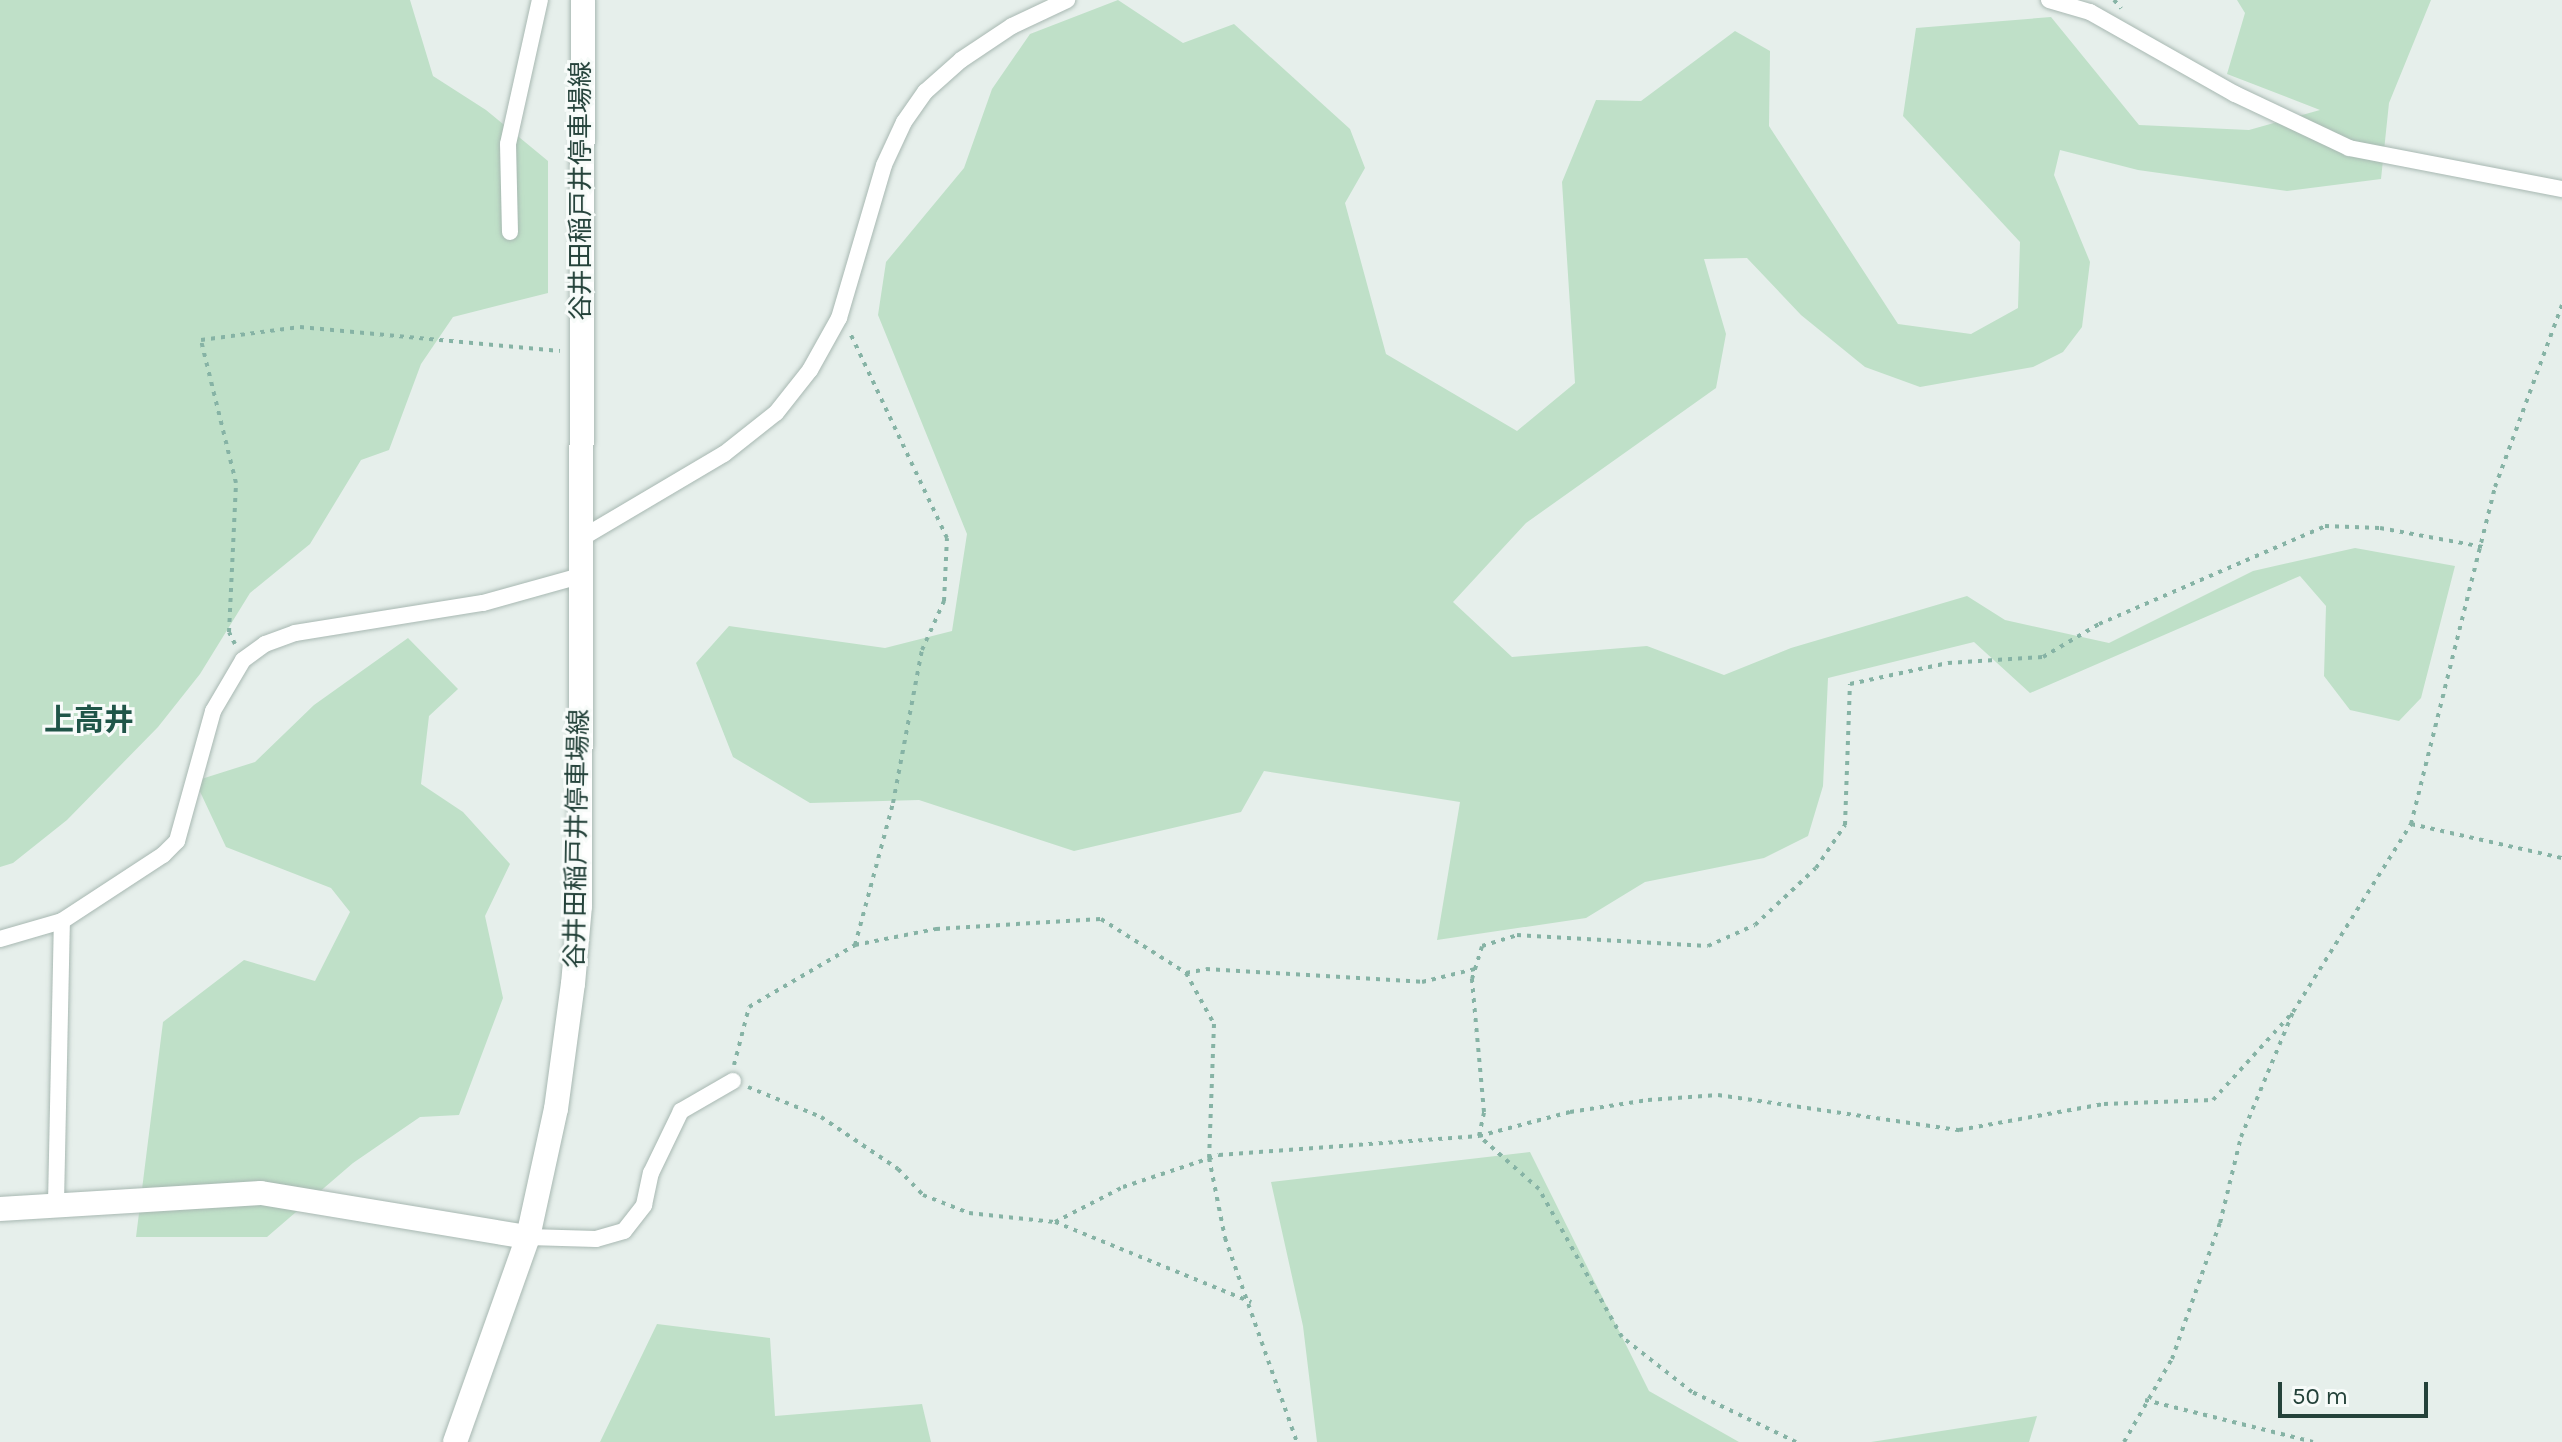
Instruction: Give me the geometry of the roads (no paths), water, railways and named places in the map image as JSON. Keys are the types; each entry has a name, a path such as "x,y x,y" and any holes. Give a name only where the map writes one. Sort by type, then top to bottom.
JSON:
{"main road":[{"name":"谷井田稲戸井停車場線","path":"455,1442 528,1237 559,1095 580,906 583,0"},
{"path":"0,1209 56,1203 261,1193 528,1237"}],"street":[{"path":"510,232 508,144 540,0"},
{"path":"580,539 724,454 776,413 810,370 839,318 884,165 925,92 1012,26 1067,0"},
{"path":"2049,0 2090,12 2235,94 2349,148 2562,189"},
{"path":"0,939 62,921 163,855 177,841 213,711 243,660 295,633 483,603 580,576"},
{"path":"56,1203 62,921"},
{"path":"528,1237 596,1239 624,1231 644,1205 651,1173 681,1111 733,1081"}],"district":[{"name":"上高井","path":"89,720"}]}
